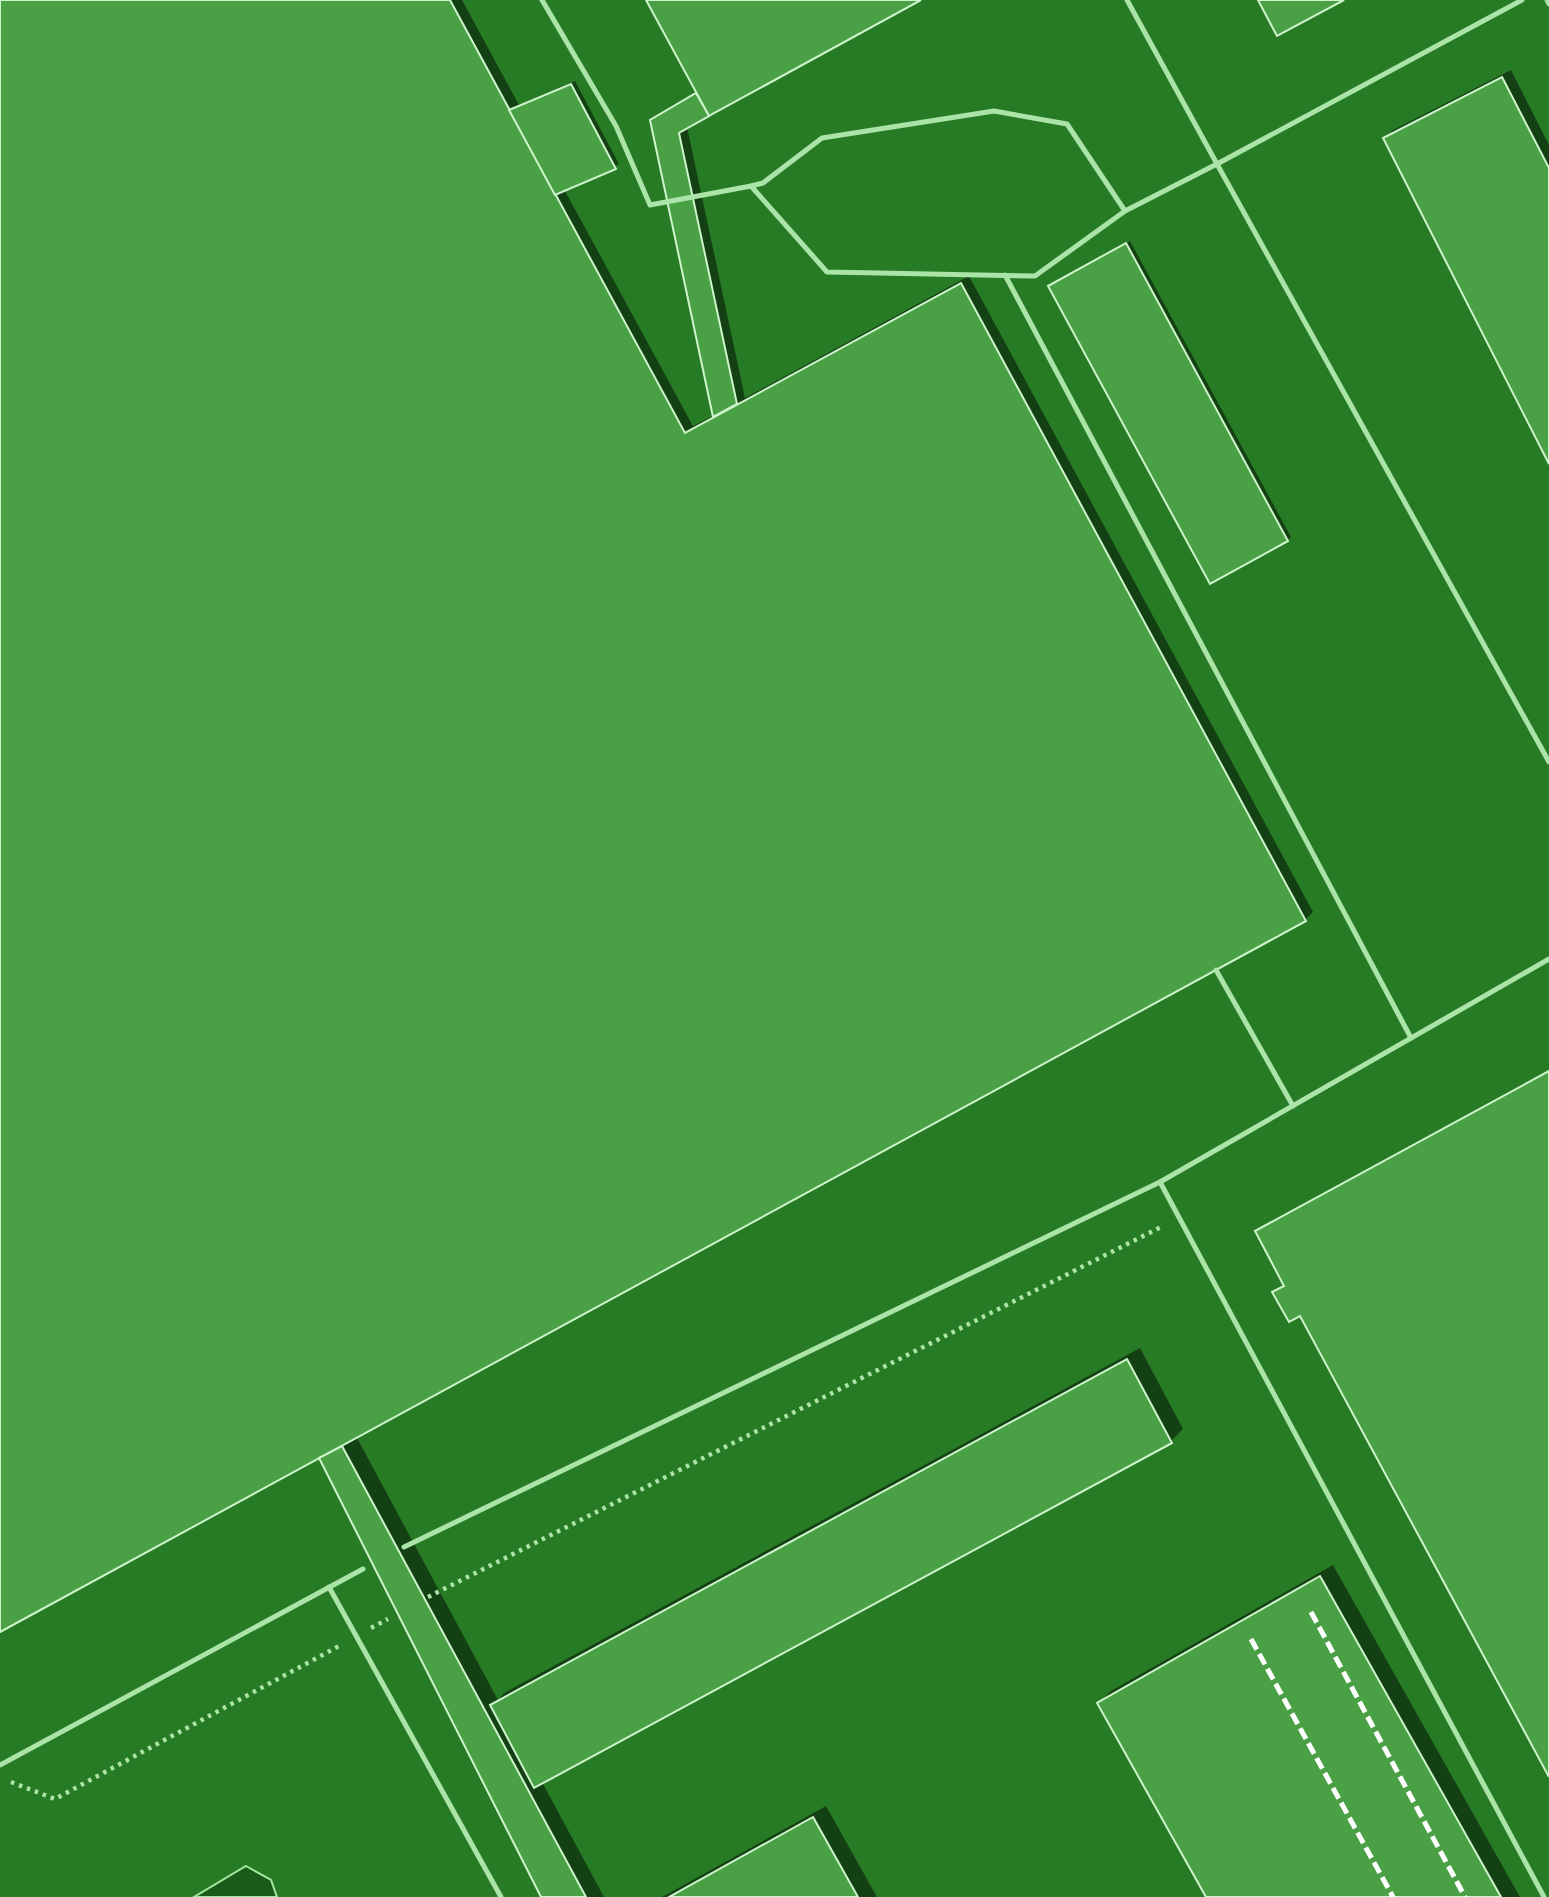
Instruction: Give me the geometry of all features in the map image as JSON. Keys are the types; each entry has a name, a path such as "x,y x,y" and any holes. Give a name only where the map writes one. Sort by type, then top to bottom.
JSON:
{"lane":[{"path":"542,0 615,125 650,205 764,183 822,138 994,111 1067,124 1125,211"},
{"path":"1127,0 1549,762"},
{"path":"751,186 827,272 1035,276 1125,211 1522,0"},
{"path":"1004,275 1411,1038"},
{"path":"404,1546 1160,1182 1549,959"},
{"path":"1216,970 1293,1106"},
{"path":"1160,1182 1544,1897"},
{"path":"0,1765 363,1569"},
{"path":"329,1587 501,1897"}],"path":[{"path":"428,1597 1179,1218"},
{"path":"0,1780 55,1799 388,1619"}],"shaded area":[{"path":"246,1866 271,1880 277,1897 194,1897"}],"building":[{"path":"0,0 450,0 685,433 961,283 1306,921 0,1632"},
{"path":"646,0 921,0 709,116"},
{"path":"1258,0 1344,0 1277,36"},
{"path":"1502,77 1549,168 1549,464 1383,138"},
{"path":"571,84 616,169 555,195 509,110"},
{"path":"696,93 709,116 679,133 737,404 713,417 650,120"},
{"path":"1126,243 1288,541 1210,584 1048,286"},
{"path":"1549,1071 1549,1777 1300,1316 1289,1322 1272,1292 1284,1286 1255,1231"},
{"path":"1127,1359 1172,1443 534,1788 490,1705"},
{"path":"342,1446 586,1897 541,1897 319,1458"},
{"path":"1320,1576 1501,1897 1206,1897 1097,1703"},
{"path":"813,1817 858,1897 669,1897"}],"railway":[{"path":"1311,1612 1465,1897"},
{"path":"1251,1639 1393,1897"}]}
